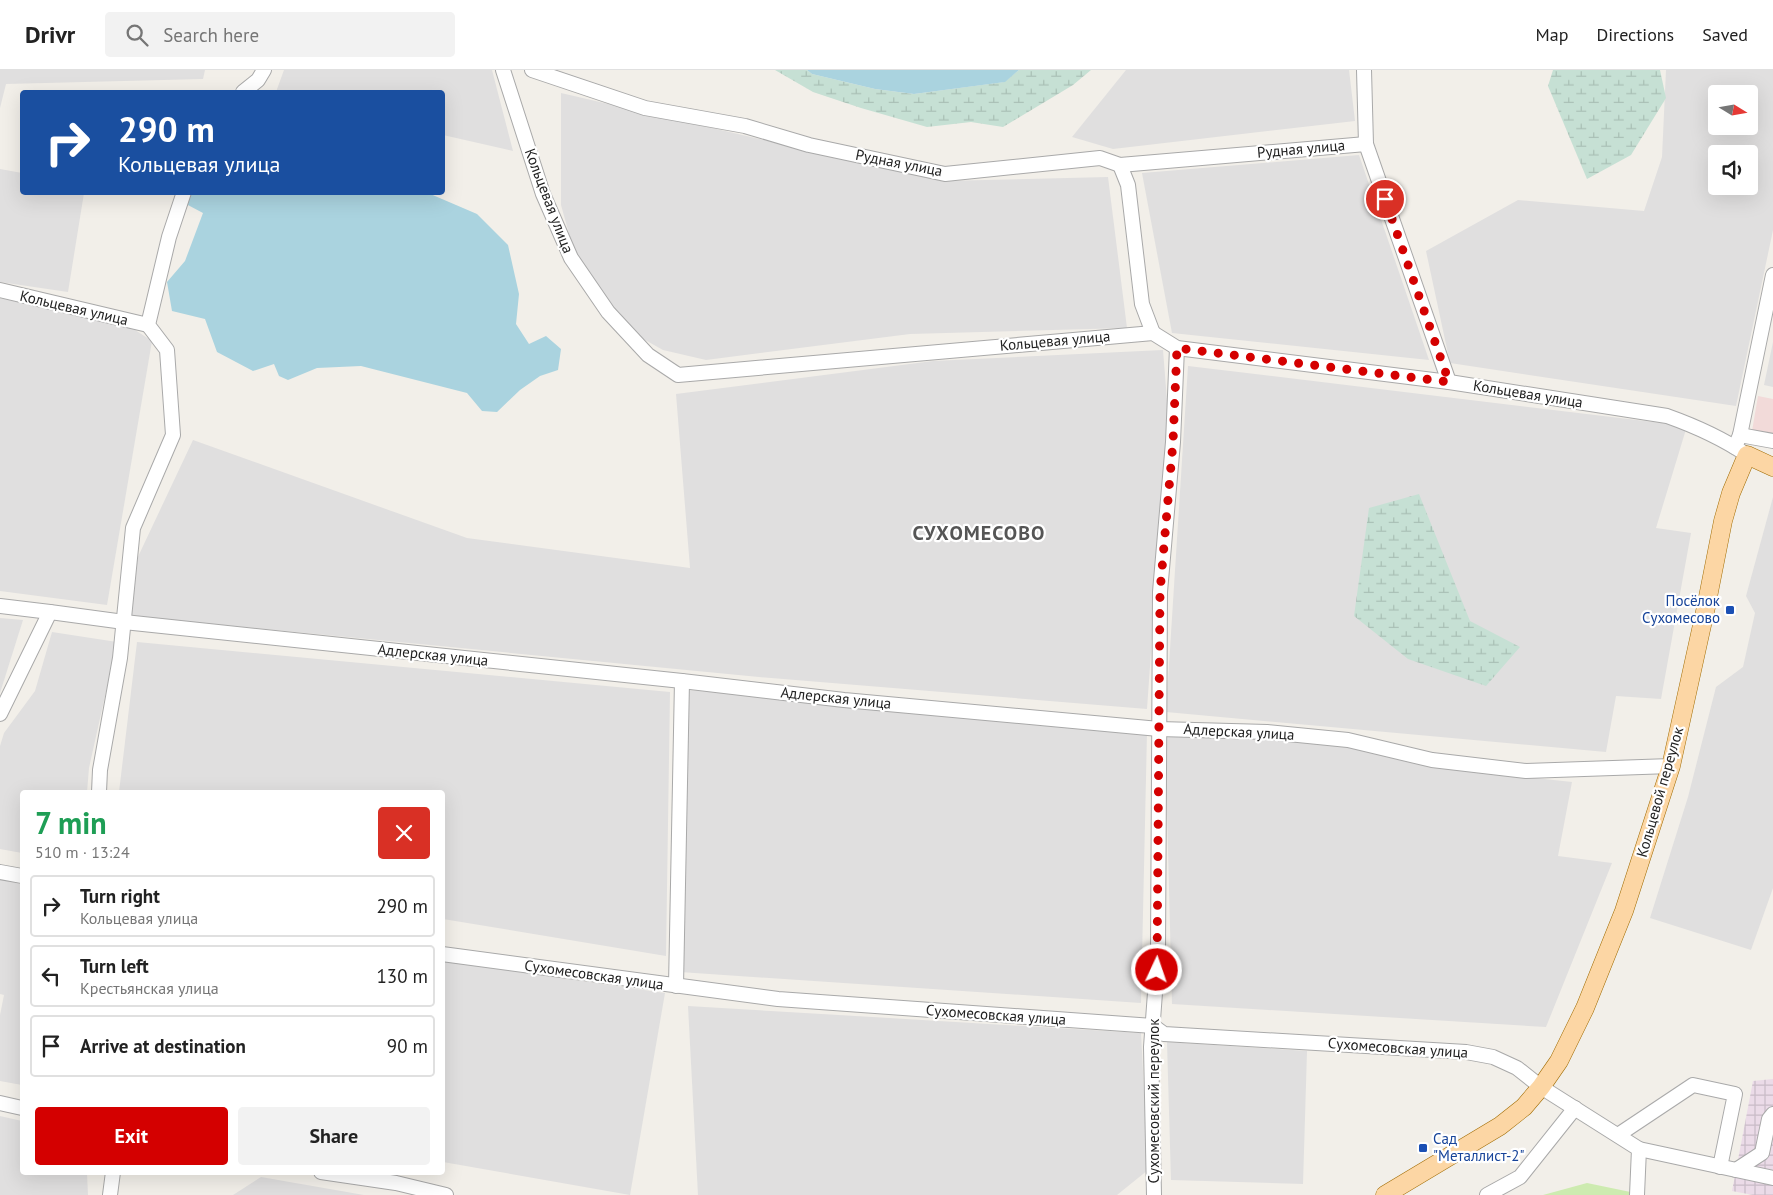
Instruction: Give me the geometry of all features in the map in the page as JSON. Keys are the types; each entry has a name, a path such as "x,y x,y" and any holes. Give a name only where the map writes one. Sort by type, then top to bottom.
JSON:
{"main road":[{"name":"Кольцевая улица","path":"1741,446 1773,467"},
{"name":"Кольцевой переулок","path":"1385,1195 1500,1126 1524,1108 1542,1087 1559,1061 1588,999 1624,912 1671,766 1706,607 1722,521 1731,493 1741,446"}],"street":[{"path":"246,90 258,80 264,70"},
{"name":"Кольцевая улица","path":"503,70 543,194 571,258 608,312 648,355 678,375 1153,333 1177,348 1449,382 1667,416 1741,446"},
{"name":"Рудная улица","path":"532,70 645,108 744,126 809,145 945,174 1100,158 1120,165 1366,144"},
{"path":"1364,70 1366,144 1449,382"},
{"path":"1120,165 1128,185 1142,304 1153,333"},
{"path":"99,790 100,770 120,658 133,528 173,435 167,350 148,325 169,237 183,195"},
{"name":"Кольцевой переулок","path":"1741,446 1773,275"},
{"name":"Кольцевая улица","path":"0,290 148,325"},
{"name":"Сухомесовский переулок","path":"1154,1195 1151,1100 1158,952 1160,592 1173,442 1177,348"},
{"path":"1741,446 1773,441"},
{"name":"Адлерская улица","path":"0,606 124,622 844,700 1159,729 1267,732 1348,740 1432,760 1526,771 1671,766"},
{"path":"0,714 50,612"},
{"path":"676,986 682,681"},
{"path":"0,872 20,876"},
{"name":"Сухомесовская улица","path":"445,954 778,999 1153,1026 1164,1034 1466,1052 1494,1057 1517,1068 1542,1087 1639,1149 1773,1178"},
{"path":"1618,1136 1693,1085 1735,1094 1720,1167"},
{"path":"0,1103 20,1108"},
{"path":"1487,1195 1520,1177 1575,1108"},
{"path":"1736,1170 1762,1153 1769,1118 1773,1114"},
{"path":"1637,1195 1639,1149"},
{"path":"110,1195 113,1175"},
{"path":"340,1175 396,1184 446,1195"}],"shaded area":[{"path":"0,70 205,70 203,79 6,84 0,108"},
{"path":"284,70 492,70 513,151 445,135 445,90 277,90"},
{"path":"1126,70 1349,70 1355,121 1113,149 1072,137"},
{"path":"1666,70 1773,70 1773,230 1736,406 1450,363 1426,251 1518,200 1644,211 1662,157"},
{"path":"561,93 942,181 1108,177 1127,328 910,334 706,360 663,350 629,331 573,248 561,205"},
{"path":"1359,155 1429,360 1172,333 1142,173"},
{"path":"0,169 20,173 20,195 84,195 68,292 0,282"},
{"path":"0,298 132,328 152,341 107,605 0,591"},
{"path":"1773,342 1773,387 1764,385"},
{"path":"1163,350 1168,413 1147,709 759,677 130,616 136,561 193,440 467,538 690,568 676,394 933,361"},
{"path":"1188,366 1687,426 1656,528 1691,533 1661,699 1616,696 1606,752 1166,712"},
{"path":"1758,396 1773,399 1773,447 1751,437"},
{"path":"1773,497 1773,888 1751,950 1650,918 1688,797 1716,687 1743,667 1755,613 1746,596"},
{"path":"0,618 23,620 0,693"},
{"path":"52,632 117,642 89,768 87,790 20,790 20,853 0,849 0,746 4,733 35,691"},
{"path":"137,642 670,692 666,956 445,919 445,790 119,790"},
{"path":"688,690 1147,732 1141,1003 680,972"},
{"path":"1165,734 1351,745 1526,777 1572,782 1558,856 1612,863 1546,1027 1172,1004"},
{"path":"0,879 20,884 20,1085 0,1081 0,1015 4,995 0,994"},
{"path":"445,961 665,993 630,1195 445,1162"},
{"path":"688,1006 1141,1033 1148,1170 1117,1195 698,1195"},
{"path":"1167,1042 1307,1051 1303,1184 1171,1180"},
{"path":"1773,1079 1773,1195 1753,1195 1732,1191 1753,1081"},
{"path":"0,1116 20,1121 20,1175 87,1175 88,1195 0,1195"},
{"path":"261,1177 364,1195 233,1195"}],"green space":[{"path":"775,70 807,70 812,74 875,89 914,94 1004,82 1019,70 1091,70 1073,85 1003,127 971,122 927,127 813,92"},
{"path":"1553,70 1660,70 1666,98 1631,155 1587,179 1548,86"},
{"path":"1419,494 1470,621 1520,647 1486,686 1408,659 1354,616 1369,508"},
{"path":"1587,1183 1645,1195 1543,1195"}],"water":[{"path":"807,70 1019,70 1005,82 914,94 875,89 812,74"},
{"path":"189,195 433,195 477,214 508,245 519,294 516,324 529,344 546,336 561,349 558,370 540,376 520,390 497,412 482,411 467,393 361,366 317,368 288,380 279,376 274,364 253,371 217,352 205,319 172,311 167,282 185,261 203,213 186,204"}],"place":[{"name":"Посёлок Сухомесово","path":"1730,610"},
{"name":"Сад \"Металлист-2\"","path":"1423,1148"}],"district":[{"name":"СУХОМЕСОВО","path":"979,533"}],"route":[{"path":"1157,970 1160,592 1173,442 1177,348 1449,382 1385,199"}]}
